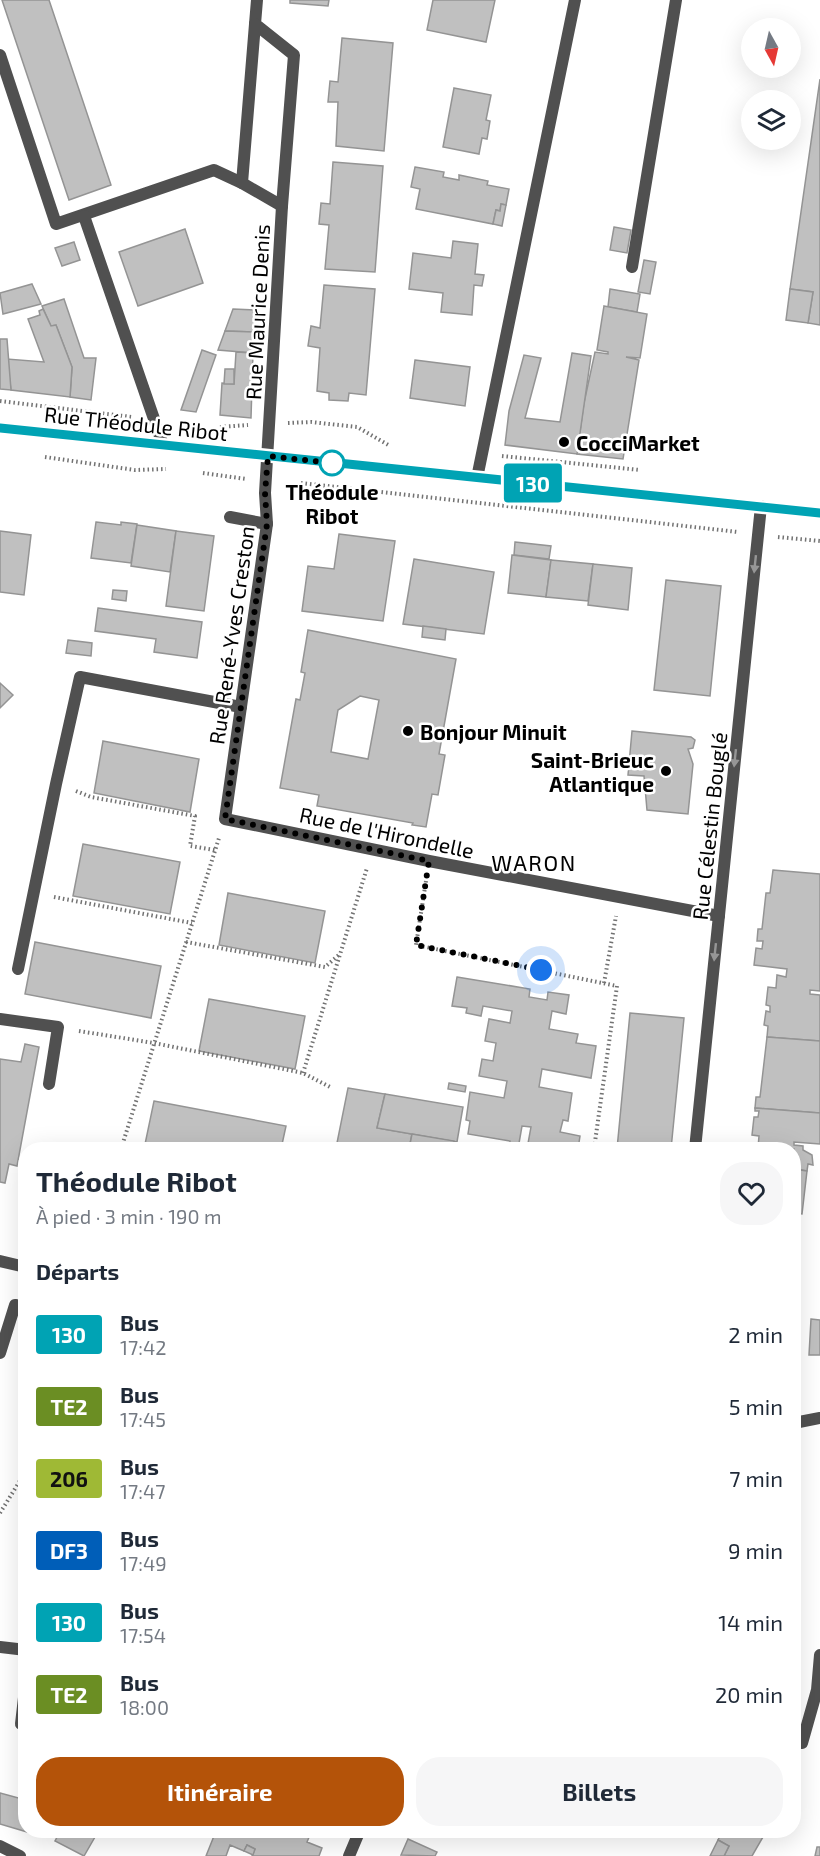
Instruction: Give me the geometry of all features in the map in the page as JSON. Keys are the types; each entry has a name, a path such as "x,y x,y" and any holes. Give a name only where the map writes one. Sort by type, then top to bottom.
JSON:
{"main road":[{"name":"Rue Théodule Ribot","path":"0,428 820,513"}],"street":[{"path":"242,183 257,0"},
{"path":"477,478 575,0"},
{"path":"632,267 676,0"},
{"name":"Rue Maurice Denis","path":"255,24 294,55 282,206 268,456"},
{"name":"Rue Maurice Denis","path":"0,55 56,225 214,170 282,206"},
{"path":"84,216 163,445"},
{"name":"Rue René-Yves Creston","path":"225,819 267,524 268,456"},
{"name":"Rue Célestin Bouglé","path":"696,1142 761,506"},
{"path":"230,517 267,524"},
{"path":"18,969 80,677 241,707"},
{"name":"Rue de l'Hirondelle","path":"225,819 429,861 719,916"},
{"path":"0,1019 58,1027 49,1084"},
{"path":"0,1261 18,1265"},
{"path":"0,1353 4,1328 18,1309"},
{"path":"801,1422 820,1418"},
{"path":"0,1647 18,1649"},
{"path":"802,1743 817,1690 820,1655"},
{"path":"349,1856 357,1838"},
{"path":"0,1846 20,1856"}],"path":[{"path":"0,401 154,420"},
{"path":"210,426 310,422 357,427 390,446 401,447"},
{"path":"482,454 647,471"},
{"path":"38,455 135,470 168,469"},
{"path":"201,473 820,541"},
{"path":"56,784 92,797 195,816 190,846 215,850"},
{"path":"123,1142 225,819"},
{"path":"429,861 416,945 617,986 595,1142"},
{"path":"303,1073 363,878"},
{"path":"34,893 192,923"},
{"path":"604,983 620,897"},
{"path":"186,942 325,967 340,954"},
{"path":"58,1027 154,1043 303,1073 330,1087"},
{"path":"0,1513 18,1484"}],"building":[{"path":"2,0 49,0 111,185 69,200"},
{"path":"290,0 329,0 328,6 290,3"},
{"path":"433,0 495,0 486,42 427,30"},
{"path":"342,38 393,43 384,151 336,146 338,102 328,102 330,81 338,82"},
{"path":"820,79 820,325 808,323 813,292 790,289"},
{"path":"454,88 491,95 486,120 490,121 487,139 482,138 479,154 443,147"},
{"path":"333,162 383,166 375,272 325,269 329,225 319,224 321,203 330,204"},
{"path":"415,167 444,172 443,177 459,180 459,175 488,181 487,185 509,189 506,205 501,204 500,211 496,210 493,224 416,209 420,189 411,187"},
{"path":"501,204 506,205 502,226 493,224 496,210 500,211"},
{"path":"614,227 631,230 627,253 610,250"},
{"path":"185,229 203,283 138,306 119,252"},
{"path":"453,241 478,244 475,274 484,275 482,286 474,285 472,315 441,312 443,293 409,289 413,253 451,258"},
{"path":"74,242 80,260 62,266 55,248"},
{"path":"644,260 656,262 650,294 638,292"},
{"path":"32,284 41,304 3,314 0,293"},
{"path":"324,285 375,289 366,395 349,393 348,401 329,400 329,393 317,391 320,348 308,346 311,326 320,328"},
{"path":"610,289 640,294 637,312 608,307"},
{"path":"790,289 813,292 808,323 786,320"},
{"path":"64,299 84,358 96,358 91,400 70,397 72,367 56,325 51,326 42,306"},
{"path":"604,306 647,314 640,358 626,357 639,360 623,459 577,454 584,403 595,352 608,354 608,352 597,350"},
{"path":"43,309 51,326 56,325 72,367 70,397 11,390 7,359 44,362 28,319 40,315 39,311"},
{"path":"233,309 255,310 254,332 225,331"},
{"path":"225,331 254,332 253,353 218,350"},
{"path":"0,339 7,339 11,390 0,389"},
{"path":"202,350 216,355 196,412 181,410"},
{"path":"236,352 253,353 251,418 220,415 222,383 234,384"},
{"path":"572,353 591,356 577,454 505,445 509,411 524,355 541,358 525,418 560,422"},
{"path":"415,360 470,367 465,406 410,398"},
{"path":"225,369 234,369 234,384 224,384"},
{"path":"96,522 137,524 131,563 91,558"},
{"path":"137,525 176,531 170,572 131,566"},
{"path":"0,531 31,535 24,595 0,592"},
{"path":"176,531 214,536 204,611 166,606"},
{"path":"339,534 395,541 383,621 302,611 308,566 334,569"},
{"path":"515,542 551,546 549,559 514,555"},
{"path":"512,555 551,560 546,597 508,593"},
{"path":"414,559 494,572 484,634 403,624"},
{"path":"551,560 593,564 588,601 546,597"},
{"path":"593,564 632,568 628,610 588,605"},
{"path":"666,580 721,586 710,696 654,690"},
{"path":"113,590 127,591 126,601 112,599"},
{"path":"98,608 202,622 197,658 154,652 156,639 95,631"},
{"path":"423,626 446,629 445,640 422,637"},
{"name":"Bonjour Minuit","path":"308,630 456,659 439,754 445,755 438,795 432,794 426,827 317,806 319,795 280,788 296,699 300,700 305,673 301,672","holes":["360,696 379,700 368,759 331,752 338,710"]},
{"path":"68,640 92,643 91,656 66,653"},
{"path":"0,683 13,695 0,708"},
{"path":"632,731 691,737 695,740 693,748 688,749 693,764 688,814 647,810 644,776 628,775"},
{"path":"103,741 199,759 190,812 94,793"},
{"path":"83,844 180,862 170,914 73,896"},
{"path":"773,870 820,874 820,991 810,990 810,994 820,995 820,1041 767,1037 768,1026 764,1025 766,1011 770,1012 770,1006 766,1005 768,987 776,988 777,975 786,977 787,969 754,965 756,948 762,949 763,941 757,941 758,929 762,929 766,893 770,893"},
{"path":"228,893 325,911 315,963 219,945"},
{"path":"35,942 161,966 151,1018 25,994"},
{"path":"457,977 530,989 529,997 547,1000 548,992 569,995 566,1014 552,1011 549,1029 578,1034 576,1043 596,1046 591,1078 542,1069 539,1087 572,1093 568,1121 563,1120 560,1132 580,1136 579,1142 528,1142 531,1127 522,1126 519,1142 468,1134 470,1121 466,1120 470,1092 504,1098 507,1081 479,1076 482,1059 493,1061 496,1043 485,1041 489,1019 510,1023 512,1011 483,1006 481,1016 466,1013 467,1008 452,1006"},
{"path":"209,999 305,1016 295,1069 199,1051"},
{"path":"630,1013 684,1018 672,1142 618,1142"},
{"path":"767,1037 820,1041 820,1113 755,1108 756,1097 760,1097"},
{"path":"25,1044 39,1047 21,1142 18,1142 17,1166 9,1164 5,1183 0,1182 0,1059 21,1062"},
{"path":"449,1083 466,1086 465,1092 448,1089"},
{"path":"348,1088 385,1094 377,1128 412,1134 410,1142 337,1142"},
{"path":"385,1094 463,1107 457,1142 377,1128"},
{"path":"154,1101 286,1126 283,1142 145,1142"},
{"path":"755,1108 820,1113 820,1144 758,1142 759,1136 752,1135 754,1117 758,1117 759,1111 755,1111"},
{"path":"412,1134 454,1141 454,1142 410,1142"},
{"path":"801,1146 803,1150 812,1155 813,1165 808,1164 807,1171 801,1170"},
{"path":"801,1170 807,1171 801,1214"},
{"path":"811,1319 820,1320 820,1355 809,1355"},
{"path":"0,1793 18,1798 18,1829 0,1824"},
{"path":"57,1838 94,1838 84,1856 55,1841"},
{"path":"213,1838 309,1838 307,1842 322,1848 319,1856 252,1856 255,1849 247,1845 244,1851 230,1845 226,1856 206,1856"},
{"path":"719,1838 762,1838 752,1856 724,1856 729,1846 718,1840"},
{"path":"408,1839 437,1852 435,1856 401,1855"},
{"path":"718,1840 729,1846 724,1856 710,1856"},
{"path":"247,1845 255,1849 253,1855 244,1851"},
{"path":"817,1847 820,1847 820,1856 815,1856"}],"bus line":[{"name":"130","path":"0,428 820,513"}],"place":[{"name":"CocciMarket","path":"564,442"},
{"name":"Théodule Ribot","path":"332,463"},
{"name":"Bonjour Minuit","path":"408,731"},
{"name":"Saint-Brieuc Atlantique","path":"666,771"}],"district":[{"name":"WARON","path":"534,862"}],"route":[{"path":"332,463 340,464 268,456 265,493 267,524 225,819 429,861 416,945 541,970"}]}
